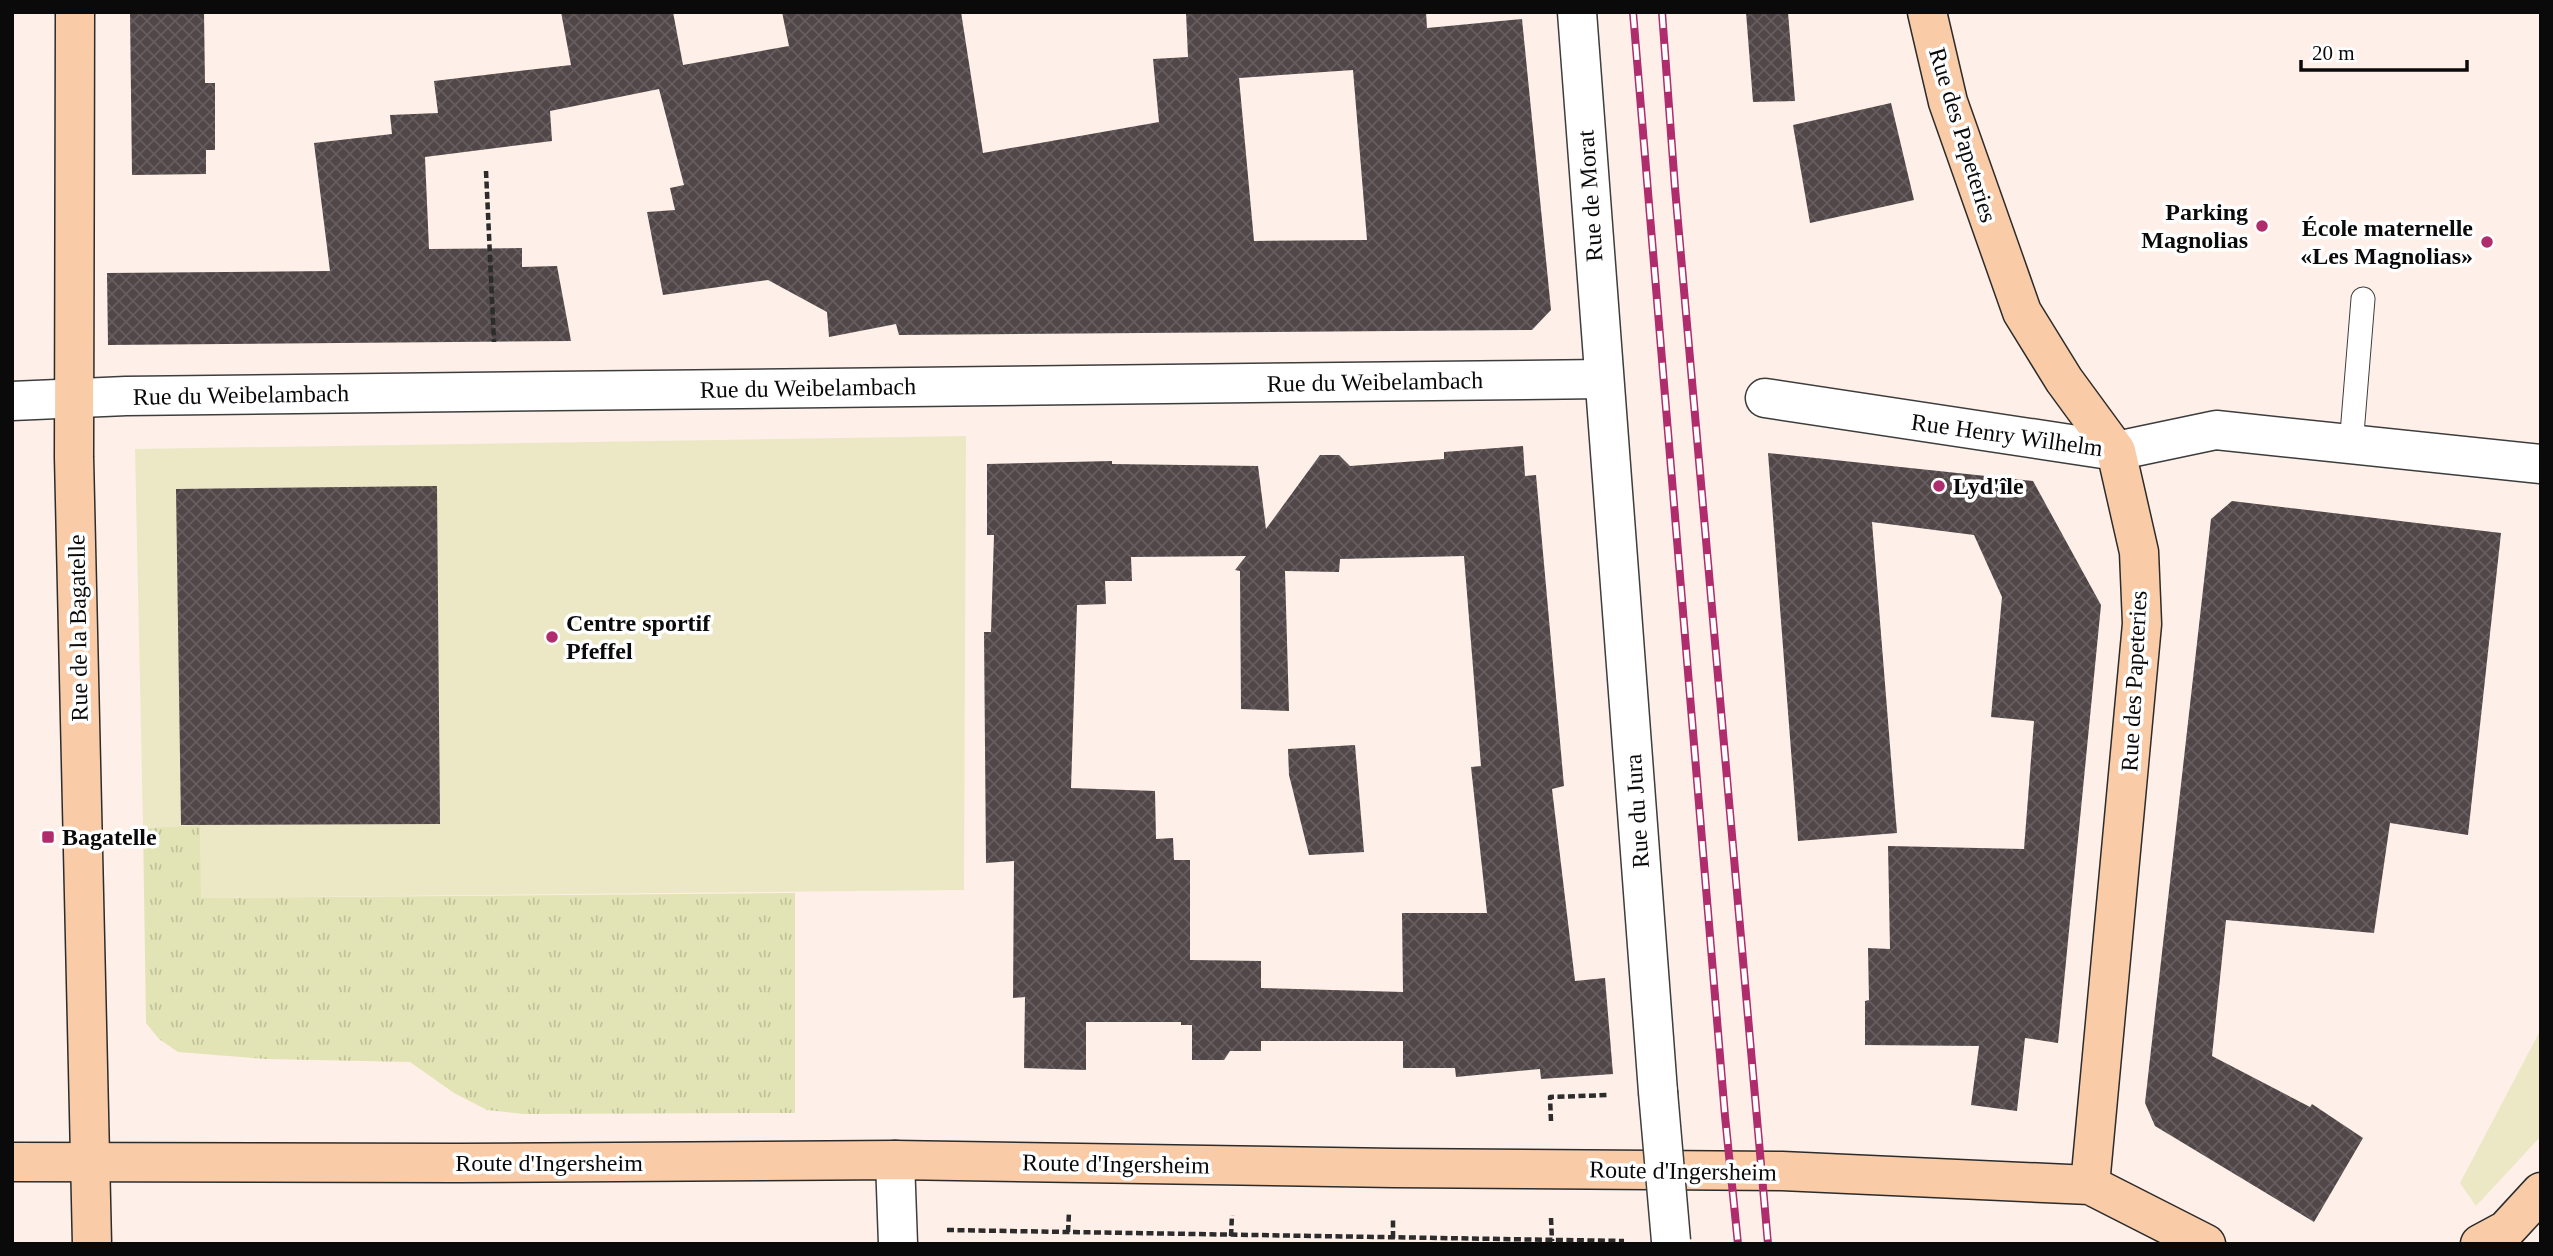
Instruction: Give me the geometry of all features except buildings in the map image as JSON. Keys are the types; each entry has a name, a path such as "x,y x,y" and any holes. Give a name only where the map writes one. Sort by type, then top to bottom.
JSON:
{"street":[{"name":"Rue de la Bagatelle","path":"75,12 73,399 92,1244"},
{"name":"Rue de Morat","path":"1577,12 1603,379"},
{"name":"Rue des Papeteries","path":"1927,12 1948,102 2022,312 2064,380 2116,451 2139,552 2143,624 2090,1185"},
{"name":"Rue du Weibelambach","path":"12,401 126,396 1603,379"},
{"name":"Rue du Jura","path":"1603,379 1671,1242"},
{"name":"Rue Henry Wilhelm","path":"1765,398 2116,451 2216,430 2541,464"},
{"name":"Route d'Ingersheim","path":"12,1163 895,1160 1433,1169 1782,1171 2090,1185 2206,1244"},
{"path":"895,1160 897,1237"},
{"path":"2496,1239 2541,1192"}],"lane":[{"path":"2351,446 2363,299"}],"path":[{"path":"486,171 496,392"},
{"path":"1550,1097 1658,1092"},
{"path":"897,1237 1671,1242"}],"green space":[{"path":"200,825 202,898 795,893 795,1113 523,1114 487,1110 454,1093 410,1062 266,1059 178,1052 159,1039 146,1023 143,828"}],"shaded area":[{"name":"Centre sportif Pfeffel","path":"966,436 964,890 201,898 200,825 143,828 135,449"},
{"path":"2541,1029 2541,1136 2476,1206 2460,1183"}],"railway":[{"path":"1633,12 1738,1244"},
{"path":"1662,12 1675,188 1768,1244"}],"place":[{"name":"Parking Magnolias","path":"2262,226"},
{"name":"École maternelle «Les Magnolias»","path":"2487,242"},
{"name":"Lyd'île","path":"1939,486"},
{"name":"Centre sportif Pfeffel","path":"552,637"},
{"name":"Bagatelle","path":"48,837"}]}
